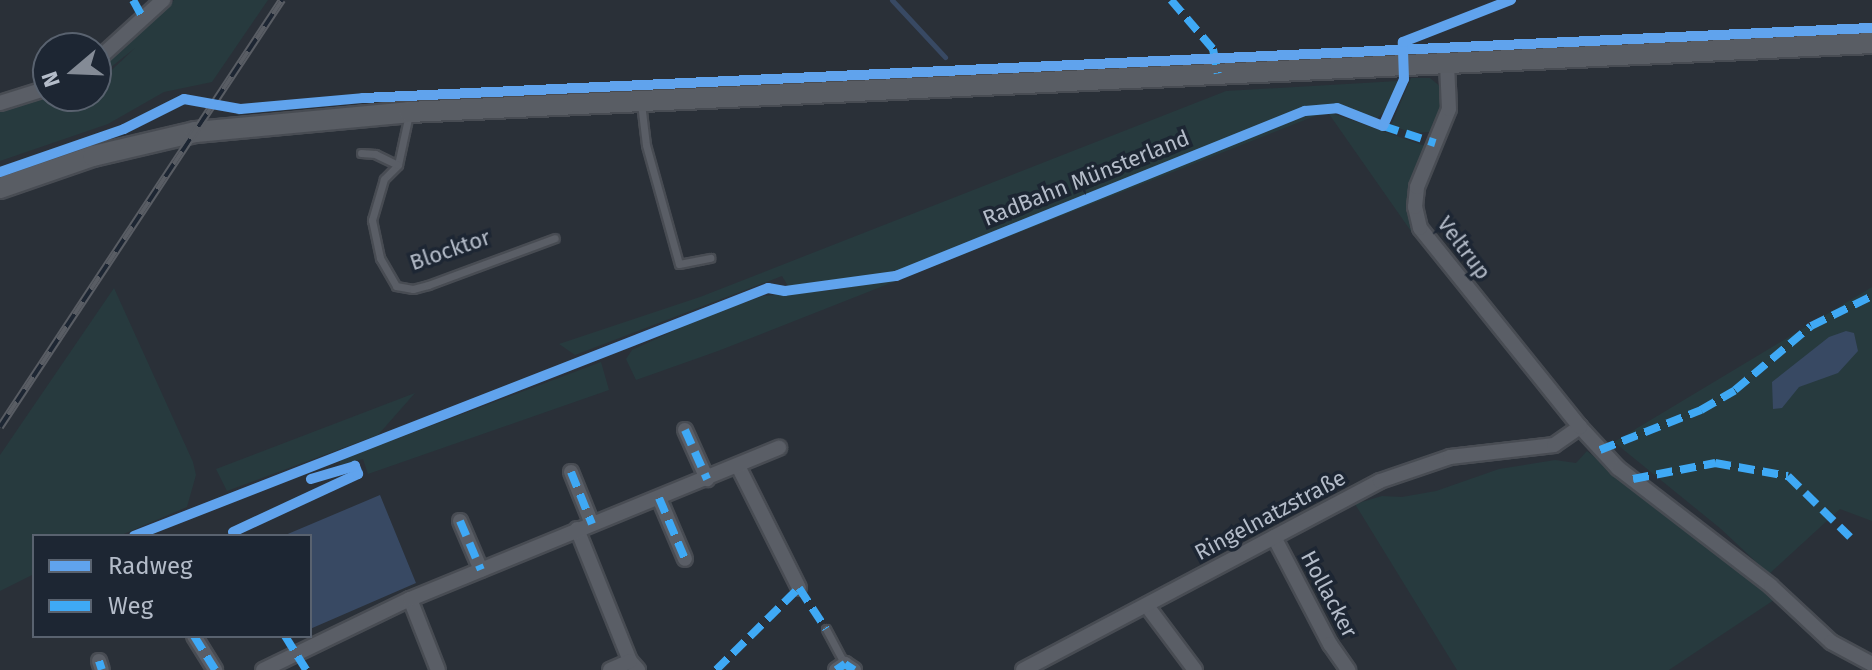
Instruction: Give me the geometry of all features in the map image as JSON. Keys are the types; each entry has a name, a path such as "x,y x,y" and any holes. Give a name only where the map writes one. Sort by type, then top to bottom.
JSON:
{"main road":[{"path":"0,188 93,156 159,138 227,126 409,112 641,100 1872,43"}],"street":[{"path":"112,46 163,0"},
{"name":"Veltrup","path":"1447,64 1449,109 1417,187 1415,207 1420,228 1580,427 1618,468 1771,586 1831,642 1872,664"},
{"path":"0,103 32,93"},
{"name":"Ringelnatzstraße","path":"1032,668 1274,537 1407,470 1450,457 1554,445 1580,427"},
{"path":"685,430 707,479"},
{"path":"263,670 410,599 779,448"},
{"path":"738,466 799,588"},
{"path":"571,472 585,527 634,666 610,670"},
{"path":"659,498 685,559"},
{"path":"460,521 481,570"},
{"name":"Hollacker","path":"1274,537 1330,644 1348,670"},
{"path":"410,599 438,670"},
{"path":"1147,606 1195,670"},
{"path":"195,638 215,670"}],"lane":[{"path":"641,100 646,145 679,264 710,258"},
{"name":"Blocktor","path":"409,112 398,165 384,179 372,220 380,258 396,286 413,289 428,285 555,238"},
{"path":"361,153 375,154 398,165"},
{"path":"826,629 845,668"}],"green space":[{"path":"174,0 268,0 212,82 164,92 108,124 0,161 0,112 32,100 32,112 112,112 112,70 135,48 112,66 112,56"},
{"path":"1411,78 1430,78 1441,87 1446,98 1440,125 1431,132 1412,133 1391,125"},
{"path":"1398,81 1386,110 1376,119 1332,104 1295,111 900,271 788,286 782,276 575,355 559,344 700,297 1226,91"},
{"path":"1323,110 1425,146 1413,234 1329,114 1315,116 718,351 636,380 626,359 632,350 706,316 763,296 833,290 897,279 1300,116"},
{"path":"1872,287 1872,521 1840,509 1769,574 1721,529 1614,442"},
{"path":"114,288 193,462 196,475 187,507 124,534 32,534 32,575 0,591 0,455"},
{"path":"601,362 609,390 368,474 363,459 340,465 340,460"},
{"path":"415,393 378,435 227,491 216,469"},
{"path":"1587,451 1774,600 1669,670 1457,670 1355,504 1382,496 1402,497 1436,491 1499,469 1555,460 1576,463"}],"water":[{"path":"1846,331 1854,333 1858,351 1838,373 1799,387 1782,408 1773,409 1772,382 1829,337"},
{"path":"380,495 416,583 312,628 312,534 288,534"}],"waterway":[{"path":"892,0 945,57"}],"railway":[{"path":"0,427 282,0"}],"marked path":[{"path":"133,0 143,18"},
{"path":"1171,0 1213,49 1218,74"},
{"path":"1383,126 1435,143"},
{"path":"1600,450 1701,410 1735,390 1811,326 1872,296"},
{"path":"685,430 707,479"},
{"path":"1633,479 1715,463 1788,476 1850,537"},
{"path":"571,472 592,524"},
{"path":"659,498 685,559"},
{"path":"460,521 481,570"},
{"path":"716,670 799,588 826,629"},
{"path":"195,638 215,670"},
{"path":"286,638 306,670"},
{"path":"99,661 102,670"},
{"path":"836,670 845,664 854,670"}],"cycle path":[{"name":"RadBahn Münsterland","path":"139,534 768,288 785,291 896,276 1305,111 1337,108 1383,126 1404,79 1403,42 1511,0"},
{"path":"0,172 124,129 184,99 240,109 363,98 1872,28"},
{"path":"233,532 358,474 355,466 311,479"}]}
